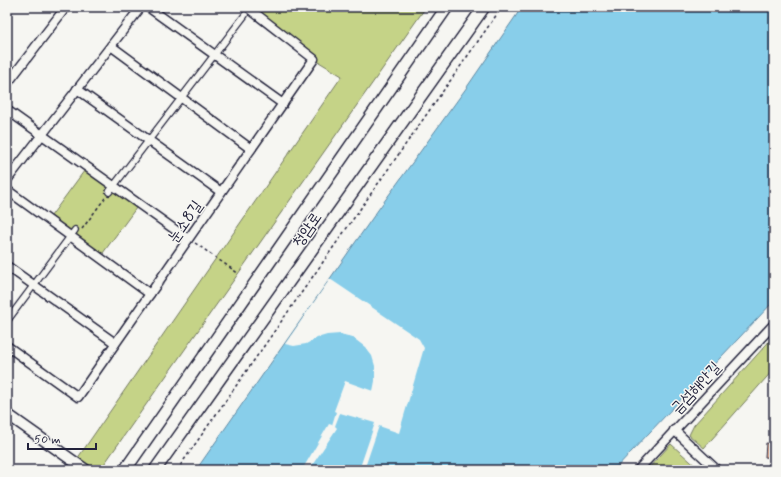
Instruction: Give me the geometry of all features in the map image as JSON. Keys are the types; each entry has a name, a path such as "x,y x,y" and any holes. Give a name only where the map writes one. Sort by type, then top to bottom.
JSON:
{"main road":[{"name":"청암로","path":"125,470 447,7"},
{"name":"청암로","path":"155,470 484,7"}],"street":[{"path":"7,84 66,7"},
{"path":"7,180 141,7"},
{"path":"148,7 283,104"},
{"path":"112,189 246,11"},
{"name":"눈소8길","path":"7,346 78,397 314,59 246,11"},
{"path":"111,46 251,149"},
{"path":"77,90 221,192"},
{"path":"7,110 112,189 188,239"},
{"path":"7,190 72,233 150,294"},
{"path":"7,321 72,233"},
{"path":"7,266 115,343"},
{"name":"금섬해안길","path":"638,470 774,324"},
{"path":"7,414 86,470"},
{"path":"674,430 717,470"}],"path":[{"path":"177,470 502,7"},
{"path":"72,233 79,233 112,189"},
{"path":"188,239 239,274"}],"green space":[{"path":"247,7 426,7 100,470 86,470 75,462 342,76 314,59"},
{"path":"87,167 139,204 100,257 48,220"},
{"path":"774,336 774,369 704,448 689,435 694,425"},
{"path":"671,444 700,470 647,470"}],"water":[{"path":"522,7 774,7 774,301 614,470 196,470 378,210 467,87"}],"pier":[{"path":"330,279 419,339 424,348 399,433 379,426 364,470 359,470 375,423 340,413 335,426 337,428 309,470 302,470 329,424 332,425 336,412 334,411 345,381 373,391 375,381 375,366 372,356 365,347 352,337 340,334 327,335 306,344 294,346 285,344"}],"building":[{"path":"766,443 774,444 774,458 765,457"}]}
